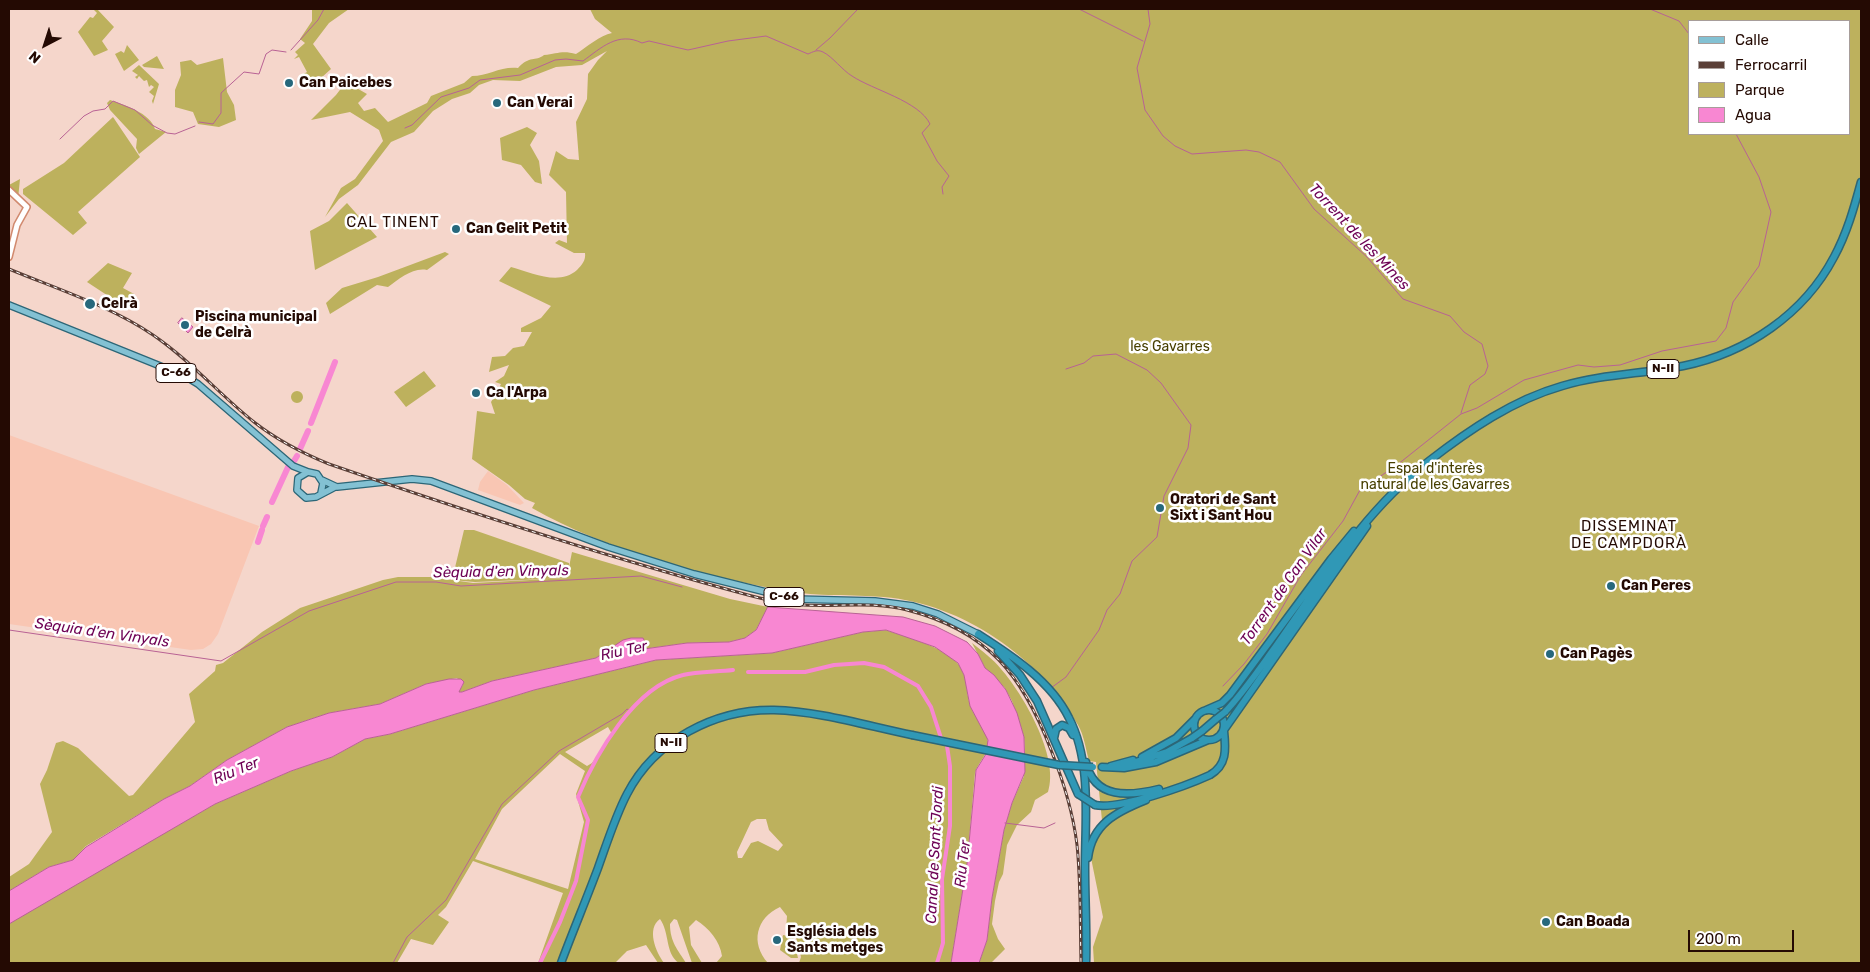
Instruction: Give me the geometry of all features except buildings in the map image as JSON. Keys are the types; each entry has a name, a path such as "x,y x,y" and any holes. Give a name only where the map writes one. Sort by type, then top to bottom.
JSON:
{"highway":[{"name":"N-II","path":"561,963 628,793 650,761 671,742 694,728 719,717 746,711 775,710 806,714 1059,765 1106,767 1156,756 1202,732 1225,712 1255,675 1368,519 1401,484 1475,428 1534,395 1582,380 1701,362 1729,352 1759,337 1795,309 1824,274 1846,230 1861,182"},
{"path":"1106,767 1124,768 1149,764 1218,738 1372,519 1401,484"},
{"path":"1106,767 1158,749 1181,734 1206,710 1222,703 1230,695 1330,559 1368,519"},
{"path":"978,634 1007,661 1026,683 1039,705 1078,794 1095,805 1108,806 1183,786 1215,772 1222,765 1225,756 1225,722 1221,715 1214,710 1206,710"},
{"name":"C-66","path":"978,634 1016,661 1041,682 1061,704 1074,728 1080,748 1083,771 1086,963"},
{"path":"1195,719 1195,732 1200,738 1220,746 1225,756"},
{"path":"1057,746 1055,731 1060,726 1068,727 1077,748 1083,771"},
{"path":"1074,728 1080,738 1090,775 1107,790 1130,794 1183,786"},
{"path":"1085,892 1088,886 1090,848 1103,824 1117,812 1170,789"}],"main road":[{"name":"C-66","path":"9,305 191,380 293,466 318,474 322,480 335,486"},
{"name":"C-66","path":"293,466 298,478 297,490 303,497 313,498 335,486 412,480 438,482 608,547 694,574 794,599 875,601 913,606 938,614 978,634"},
{"path":"298,478 308,472"},
{"path":"321,493 322,480"}],"street":[{"path":"9,190 27,207 17,225 9,257"}],"shaded area":[{"path":"9,435 259,526 218,634 211,644 203,649 191,650 9,624"},
{"path":"488,471 507,485 524,503 520,505 478,490 480,482"}],"green space":[{"path":"93,9 97,9 114,27 102,41 108,50 94,56 78,32 90,17 93,18 97,13"},
{"path":"312,9 349,9 329,23 313,44 331,69 321,78 319,76 311,78 311,82 305,85 300,76 307,72 299,57 294,59 298,55 295,52 305,43 300,39 312,21"},
{"name":"Espai d'interès natural de les Gavarres","path":"590,9 1861,9 1861,963 1094,963 1093,947 1103,917 1091,858 1096,841 1103,830 1096,762 1089,761 1080,729 1062,700 1020,656 996,638 970,623 942,610 913,602 884,597 810,594 786,591 721,578 623,549 591,537 532,508 535,503 525,499 509,485 472,459 477,411 495,414 491,402 494,397 488,391 499,388 501,384 495,382 504,376 509,365 489,372 492,357 505,356 513,348 524,346 532,332 521,332 521,328 541,318 551,306 499,281 511,267 545,277 562,277 570,275 577,270 584,260 585,253 574,253 555,243 559,240 567,243 566,192 549,175 556,151 568,159 579,160 576,122 587,99 588,74 607,51 582,65 556,67 520,81 493,80 479,85 470,93 452,99 433,111 414,132 391,142 358,185 339,199 325,217 341,188 355,179 383,141 379,130 350,112 311,120 346,82 367,94 358,103 364,111 375,108 388,122 427,103 431,96 464,83 472,76 506,68 518,68 526,61 544,55 563,52 576,54 598,39 612,33 595,19"},
{"path":"127,45 139,60 124,71 115,54 121,51 124,53"},
{"path":"157,56 164,69 144,67 142,65"},
{"path":"223,58 227,92 234,105 236,120 219,127 198,124 193,112 175,107 175,90 181,75 180,62 191,60 197,65"},
{"path":"139,65 159,84 153,104 154,96 149,92 154,87 151,85 149,87 147,80 144,81 139,76 137,79 135,77 138,75 132,71"},
{"path":"110,100 143,114 155,129 166,132 139,154 136,148 137,139 110,110 107,103"},
{"path":"113,117 140,157 78,212 87,223 73,235 23,194 23,189 64,163"},
{"path":"527,127 537,133 530,145 539,161 542,184 535,182 521,165 502,160 500,138"},
{"path":"20,179 18,199 9,190 9,185"},
{"path":"347,203 377,237 315,270 310,231 329,221"},
{"path":"445,252 449,254 427,270 411,272 388,287 377,285 330,314 326,303 342,288"},
{"path":"108,263 132,273 123,288 134,294 125,307 87,282"},
{"path":"424,371 436,386 406,407 394,392"},
{"path":"295,391 299,391 303,397 299,403 295,403 291,399 291,395"},
{"path":"464,530 474,530 569,563 569,567 572,552 730,599 768,607 756,630 745,638 729,642 687,643 643,649 645,642 616,645 596,658 492,681 462,692 458,692 463,685 457,678 426,684 380,704 329,713 287,727 227,760 190,786 164,799 86,846 73,860 49,867 9,891 9,877 29,864 52,832 40,784 56,743 63,741 78,748 129,796 133,795 195,722 189,694 215,671 216,665 223,663 262,632 300,608 383,580 398,577 431,577 452,580","holes":["568,578 473,583 452,580 475,582"]},
{"path":"886,630 929,645 957,662 965,679 971,707 987,738 987,750 975,773 967,864 951,963 799,963 801,957 796,937 786,931 787,916 780,907 765,918 758,932 759,947 768,963 716,963 722,956 719,945 709,931 696,920 689,927 691,945 702,963 692,963 677,920 674,919 670,924 671,936 686,963 679,963 669,949 660,919 656,923 653,934 658,953 664,963 658,963 646,945 627,951 615,963 538,963 563,893 473,861 446,907 438,915 449,922 433,945 411,939 397,963 9,963 9,924 24,913 215,804 291,771 332,757 365,739 390,734 534,690 656,660 772,653 863,632","holes":["608,727 612,734 592,763 587,766 565,752","560,754 585,771 576,794 584,822 568,889 475,859 502,809","757,819 766,819 769,830 783,845 778,851 758,841 751,843 742,858 738,858 737,852 751,822"]},
{"path":"972,643 991,658 1001,669 1029,710 1044,744 1049,762 1050,778 1048,792 1035,800 1031,812 1017,825 1007,845 992,924 998,939 1005,949 991,963 979,963 987,940 1004,830 1012,803 1024,776 1025,753 1024,737 1012,701 1004,687 985,668"},
{"path":"783,935 793,937 798,958 791,958 780,950"}],"water":[{"name":"Piscina municipal de Celrà","path":"182,318 193,327 188,333 178,323"},
{"name":"Riu Ter","path":"768,607 903,617 935,626 967,642 978,654 985,668 994,675 1006,690 1017,713 1024,737 1025,772 1012,803 1004,830 987,940 979,963 951,963 967,864 976,770 986,754 988,740 970,706 964,675 958,663 935,647 886,630 863,632 772,653 656,660 534,690 390,734 365,739 332,757 291,771 215,804 9,924 9,891 49,867 73,860 86,847 164,799 190,786 227,760 287,727 329,713 380,704 426,684 449,679 461,679 464,682 459,692 462,692 492,681 596,658 623,640 631,638 643,638 645,642 644,649 687,643 729,642 745,638 756,630"}],"waterway":[{"path":"291,50 318,20 324,9"},
{"path":"816,50 858,9"},
{"path":"1079,9 1143,41"},
{"name":"Torrent de les Mines","path":"1148,9 1150,24 1137,68 1145,110 1163,136 1175,146 1192,154 1246,150 1259,152 1280,162 1314,209 1367,257 1403,299 1450,316 1464,332 1482,344 1488,366 1485,374 1470,385 1461,413"},
{"name":"Torrent de Can Vilar","path":"1650,9 1679,21 1688,33"},
{"path":"405,128 412,125 441,97 469,88 480,80 520,75 555,60 583,61 603,46 618,40 625,39 642,43 649,41 688,50 728,41 766,36 808,54 817,51 823,52 852,76 906,102 924,116 930,124 922,133 937,161 949,176 942,187 943,194"},
{"path":"199,122 213,124 221,113 221,93 244,72 259,74 266,54 272,50 286,52"},
{"path":"60,139 84,116 93,111 105,109 113,101 135,110 152,125 167,133 175,134 195,126"},
{"name":"Torrent de Can Vilar","path":"1223,686 1244,664 1267,634 1301,575 1343,521 1360,490 1397,465 1461,414 1477,408 1524,380 1578,365 1594,367 1620,365 1662,351 1716,341 1726,328 1733,302 1759,266 1771,212 1759,177 1737,135"},
{"path":"1051,688 1066,677 1099,630 1107,610 1120,594 1132,561 1157,537 1164,496 1188,448 1191,425 1161,383 1147,370 1116,354 1093,356 1084,363 1066,369"},
{"path":"311,423 335,362"},
{"path":"300,449 308,431"},
{"path":"294,461 297,456"},
{"path":"272,502 289,465"},
{"path":"263,526 267,517"},
{"path":"258,542 262,530"},
{"name":"Sèquia d'en Vinyals","path":"9,630 221,661 309,611 396,582 436,582 461,586 641,576 682,587"},
{"path":"748,672 805,672 834,665 864,663 884,667 918,686 931,707 941,738"},
{"path":"540,963 560,922 576,881 588,820 578,797 606,743 633,708 648,693 665,682 683,675 733,670"},
{"path":"393,963 407,937 446,900 502,804 559,751 622,714 627,709 629,710"},
{"name":"Canal de Sant Jordi","path":"937,963 943,943 942,879 950,826 950,766 947,746"},
{"path":"1005,823 1044,828 1055,823"}],"railway":[{"path":"9,269 119,315 153,335 179,355 263,429 290,446 329,464 538,533 755,597 797,604 894,607 935,619 960,630 981,644 999,660 1014,678 1028,699 1040,723 1055,761 1070,808 1077,845 1080,889 1081,963"}],"place":[{"name":"Can Paicebes","path":"289,83"},
{"name":"Can Verai","path":"497,103"},
{"name":"Can Gelit Petit","path":"456,229"},
{"name":"Celrà","path":"90,304"},
{"name":"Piscina municipal de Celrà","path":"185,325"},
{"name":"Ca l'Arpa","path":"476,393"},
{"name":"Oratori de Sant Sixt i Sant Hou","path":"1160,508"},
{"name":"Can Peres","path":"1611,586"},
{"name":"Can Pagès","path":"1550,654"},
{"name":"Can Boada","path":"1546,922"},
{"name":"Església dels Sants metges","path":"777,940"}],"district":[{"name":"CAL TINENT","path":"393,223"},
{"name":"DISSEMINAT DE CAMPDORÀ","path":"1629,536"}],"park label":[{"name":"les Gavarres","path":"1170,347"}]}
